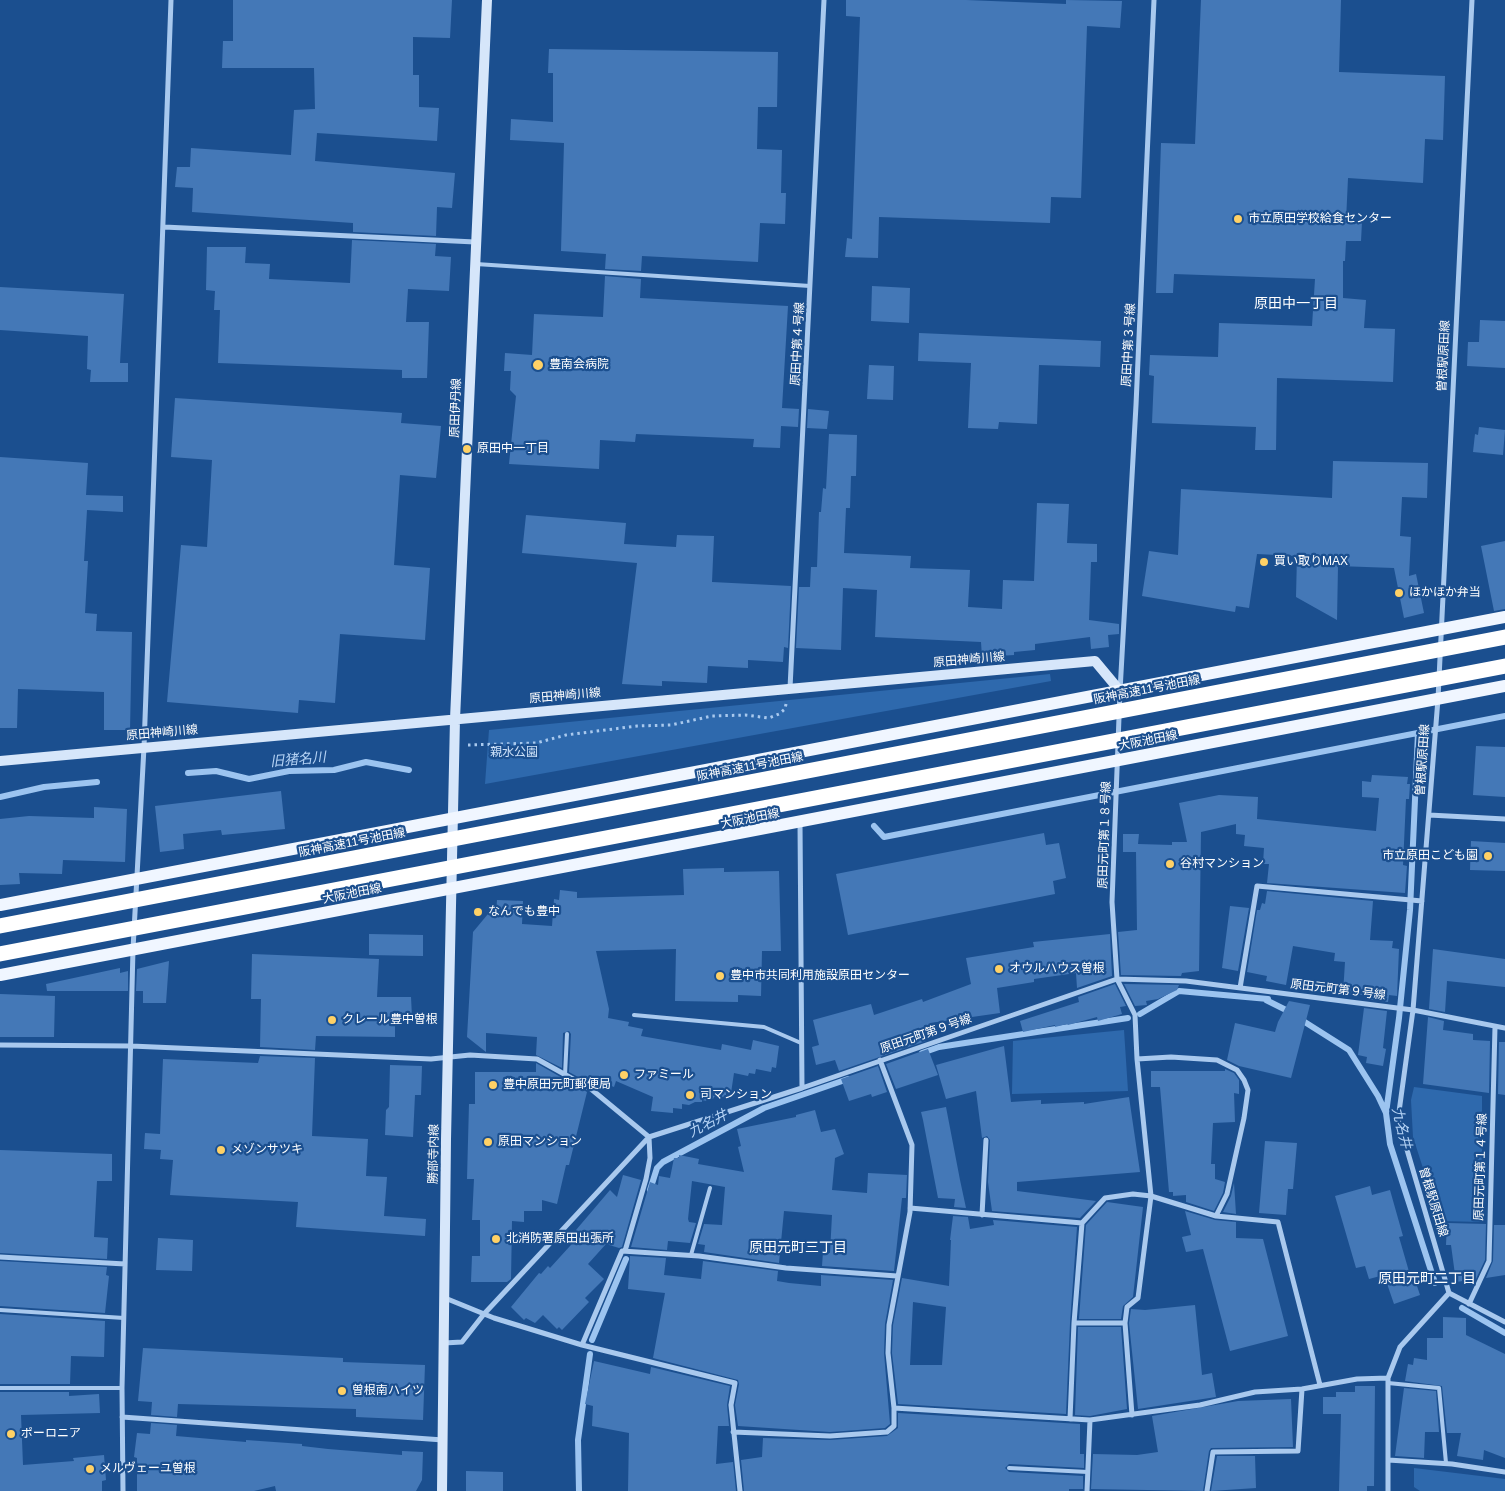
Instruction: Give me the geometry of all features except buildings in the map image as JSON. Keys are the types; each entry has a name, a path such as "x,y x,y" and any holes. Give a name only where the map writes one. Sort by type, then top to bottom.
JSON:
{"highway":[{"name":"阪神高速11号池田線","path":"0,926 1505,637"},
{"path":"0,954 1505,666"}],"main road":[{"path":"0,905 1505,617"},
{"name":"大阪池田線","path":"0,975 800,823 1117,767 1438,698 1505,686"}],"street":[{"path":"123,1491 122,1388 135,878 144,747 171,0"},
{"name":"原田伊丹線","path":"453,817 455,719 486,0"},
{"name":"原田中第４号線","path":"790,688 824,0"},
{"name":"原田中第３号線","path":"1120,690 1136,406 1154,0"},
{"name":"曽根駅原田線","path":"1450,1293 1398,1119 1413,1010 1435,748 1472,0"},
{"path":"164,227 475,242"},
{"name":"原田神崎川線","path":"0,761 1095,661 1120,690"},
{"name":"原田元町第１８号線","path":"1117,979 1112,902 1120,690"},
{"path":"1429,815 1505,819"},
{"name":"勝部寺内線","path":"441,1491 444,1440 453,817"},
{"path":"800,823 802,1088"},
{"path":"1240,988 1257,886 1422,901"},
{"path":"1117,979 1135,1015 1136,1058 1151,1196 1138,1298 1128,1307 1125,1323 1132,1415"},
{"name":"原田元町第９号線","path":"444,1343 462,1342 484,1314 650,1137 802,1088 1117,979 1186,980 1405,1008 1505,1028"},
{"name":"原田元町第１４号線","path":"1469,1304 1489,1261 1496,1027"},
{"path":"0,1045 131,1046 432,1059 449,1056 537,1059 591,1089 650,1137 650,1158 646,1179 625,1251"},
{"path":"1136,1058 1170,1057 1217,1060 1237,1070 1244,1080 1248,1090 1244,1118 1227,1194 1216,1216"},
{"path":"733,1432 830,1436 887,1432 894,1426 888,1353 889,1324 910,1208 912,1145 880,1060"},
{"path":"982,1216 986,1140"},
{"path":"1070,1419 1074,1323 1082,1223 1105,1198 1133,1194 1151,1196 1216,1216 1278,1222 1320,1385"},
{"path":"910,1208 982,1216 1082,1223"},
{"path":"582,1345 622,1251 691,1255 786,1268 897,1276"},
{"path":"0,1257 125,1264"},
{"path":"1388,1491 1388,1380 1400,1348 1450,1293 1505,1322"},
{"path":"445,1298 484,1314 582,1345 735,1382 731,1405 740,1491"},
{"path":"1074,1323 1125,1323"},
{"path":"894,1408 1090,1420 1200,1405 1255,1392 1302,1389 1357,1379 1388,1380"},
{"path":"1207,1491 1213,1452 1298,1451 1302,1389"},
{"path":"122,1417 444,1440"},
{"path":"1087,1491 1090,1420"},
{"path":"1388,1460 1446,1463 1505,1472"}],"lane":[{"path":"474,264 810,286"},
{"path":"634,1015 764,1027 801,1043"},
{"path":"565,1075 567,1034"},
{"path":"691,1255 710,1188"},
{"path":"0,1310 124,1318"},
{"path":"1388,1380 1439,1388 1446,1463"},
{"path":"0,1388 122,1388"},
{"path":"1009,1468 1088,1472"}],"path":[{"path":"455,746 536,742 566,734 637,726 671,726 712,716 745,714 769,718 785,709 790,688"}],"green space":[{"name":"親水公園","path":"1050,674 1051,681 485,784 489,730"},
{"path":"1124,1030 1128,1091 1012,1094 1013,1041"},
{"path":"1414,1087 1482,1096 1482,1222 1440,1221 1413,1137 1411,1100"},
{"path":"1414,1468 1505,1479 1505,1491 1420,1491 1414,1487"}],"waterway":[{"path":"874,826 884,837 1505,716"},
{"path":"1386,1113 1399,1018 1410,910 1418,733"},
{"name":"旧猪名川","path":"188,773 216,771 249,779 289,771 334,770 366,762 409,770"},
{"name":"旧猪名川","path":"0,797 44,787 97,782"},
{"name":"九名井","path":"1140,1014 1179,991 1268,999"},
{"name":"九名井","path":"1266,1000 1292,1013"},
{"name":"九名井","path":"922,1053 939,1047 1128,1018"},
{"name":"九名井","path":"1300,1019 1349,1050 1378,1096 1386,1113 1390,1144 1435,1283"},
{"name":"九名井","path":"650,1190 657,1168 663,1162 764,1108 848,1079"},
{"name":"九名井","path":"592,1340 626,1259"},
{"name":"九名井","path":"1462,1308 1505,1333"},
{"name":"九名井","path":"579,1491 578,1440 590,1354"}],"place":[{"name":"市立原田学校給食センター","path":"1238,219"},
{"name":"豊南会病院","path":"538,365"},
{"name":"原田中一丁目","path":"467,449"},
{"name":"買い取りMAX","path":"1264,562"},
{"name":"ほかほか弁当","path":"1399,593"},
{"name":"市立原田こども園","path":"1488,856"},
{"name":"谷村マンション","path":"1170,864"},
{"name":"なんでも豊中","path":"478,912"},
{"name":"オウルハウス曽根","path":"999,969"},
{"name":"豊中市共同利用施設原田センター","path":"720,976"},
{"name":"クレール豊中曽根","path":"332,1020"},
{"name":"ファミール","path":"624,1075"},
{"name":"豊中原田元町郵便局","path":"493,1085"},
{"name":"司マンション","path":"690,1095"},
{"name":"原田マンション","path":"488,1142"},
{"name":"メゾンサツキ","path":"221,1150"},
{"name":"北消防署原田出張所","path":"496,1239"},
{"name":"曽根南ハイツ","path":"342,1391"},
{"name":"ポーロニア","path":"11,1434"},
{"name":"メルヴェーユ曽根","path":"90,1469"}],"district":[{"name":"原田中一丁目","path":"1296,304"},
{"name":"原田元町三丁目","path":"798,1248"},
{"name":"原田元町二丁目","path":"1427,1279"}]}
